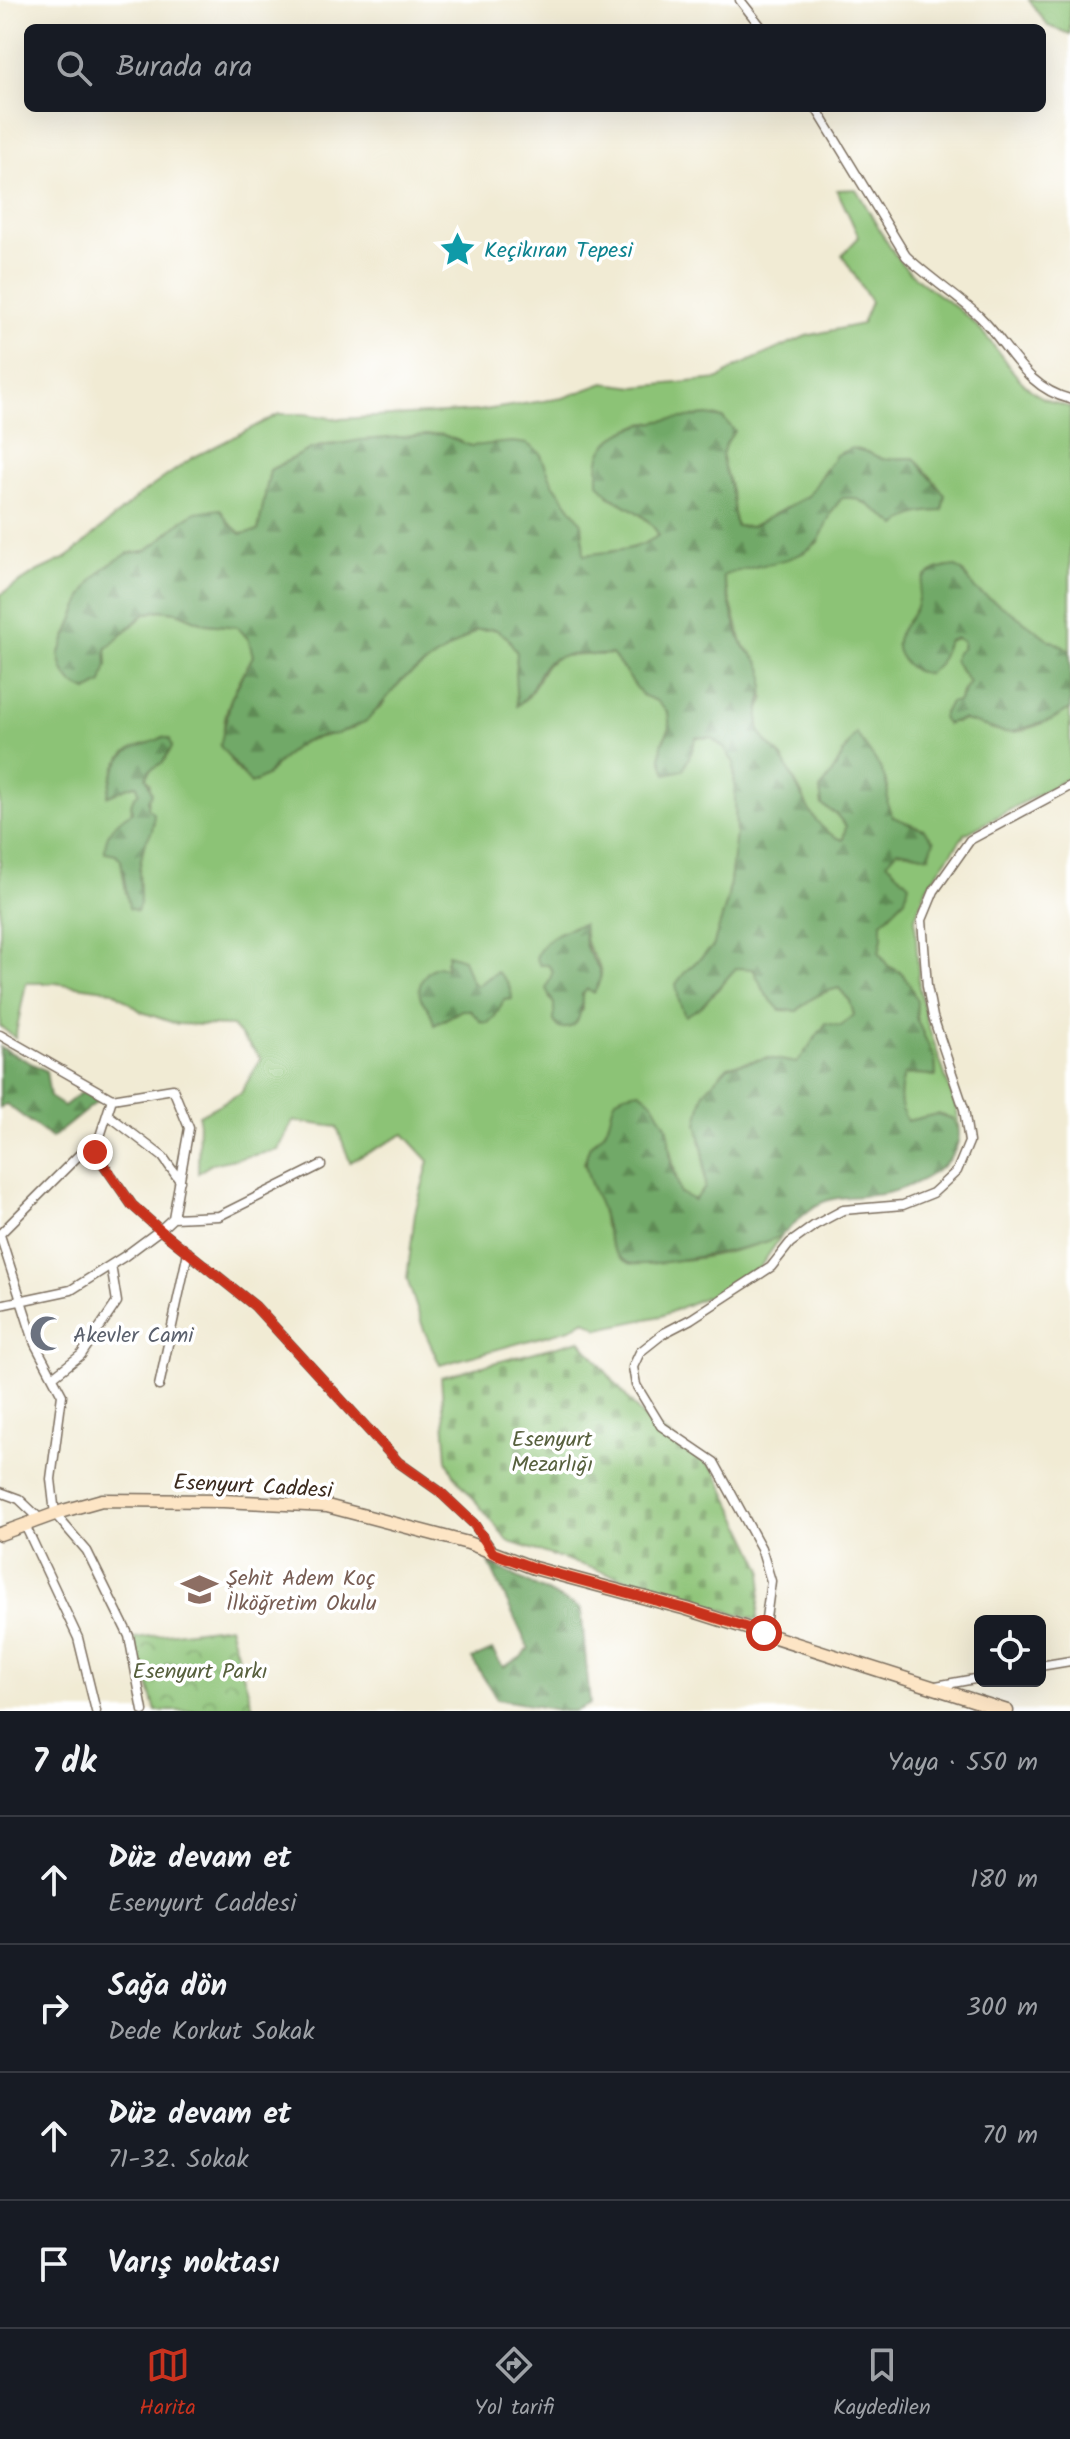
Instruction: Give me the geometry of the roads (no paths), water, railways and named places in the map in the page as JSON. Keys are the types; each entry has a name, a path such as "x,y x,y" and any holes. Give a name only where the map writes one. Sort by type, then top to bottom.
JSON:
{"street":[{"path":"740,0 759,24"},
{"path":"818,112 906,256 979,316 1040,387 1056,396 1070,399"},
{"path":"764,1633 771,1581 761,1548 714,1462 661,1426 636,1385 633,1367 640,1352 664,1333 771,1267 790,1243 815,1225 843,1210 903,1205 933,1193 957,1171 969,1142 964,1109 933,1017 923,955 922,920 934,891 970,840 1070,786"},
{"path":"0,1035 112,1099 173,1089 189,1128 173,1218 111,1265 71,1290 0,1305"},
{"path":"95,1152 112,1099"},
{"path":"107,1114 163,1157 180,1181"},
{"path":"95,1152 132,1205 255,1306 398,1462 439,1491 474,1524 493,1553"},
{"path":"95,1152 80,1154 0,1234 35,1344 62,1395 51,1479 55,1514 87,1551 129,1636 143,1711"},
{"path":"173,1218 219,1216 321,1165"},
{"path":"159,1386 188,1252"},
{"path":"54,1376 81,1355 117,1302 111,1265"},
{"path":"0,1492 19,1499 40,1519"},
{"name":"Esenyurt Caddesi","path":"0,1534 102,1500 327,1506 468,1543 534,1568 687,1609 1007,1711"},
{"path":"25,1525 78,1638 96,1711"},
{"path":"1046,1665 1070,1661"},
{"path":"936,1686 974,1679"}],"place":[{"name":"Keçikıran Tepesi","path":"458,249"},
{"name":"Akevler Cami","path":"47,1334"},
{"name":"Şehit Adem Koç İlköğretim Okulu","path":"200,1590"}],"park label":[{"name":"Esenyurt Mezarlığı","path":"552,1450"},
{"name":"Esenyurt Parkı","path":"200,1670"}]}
